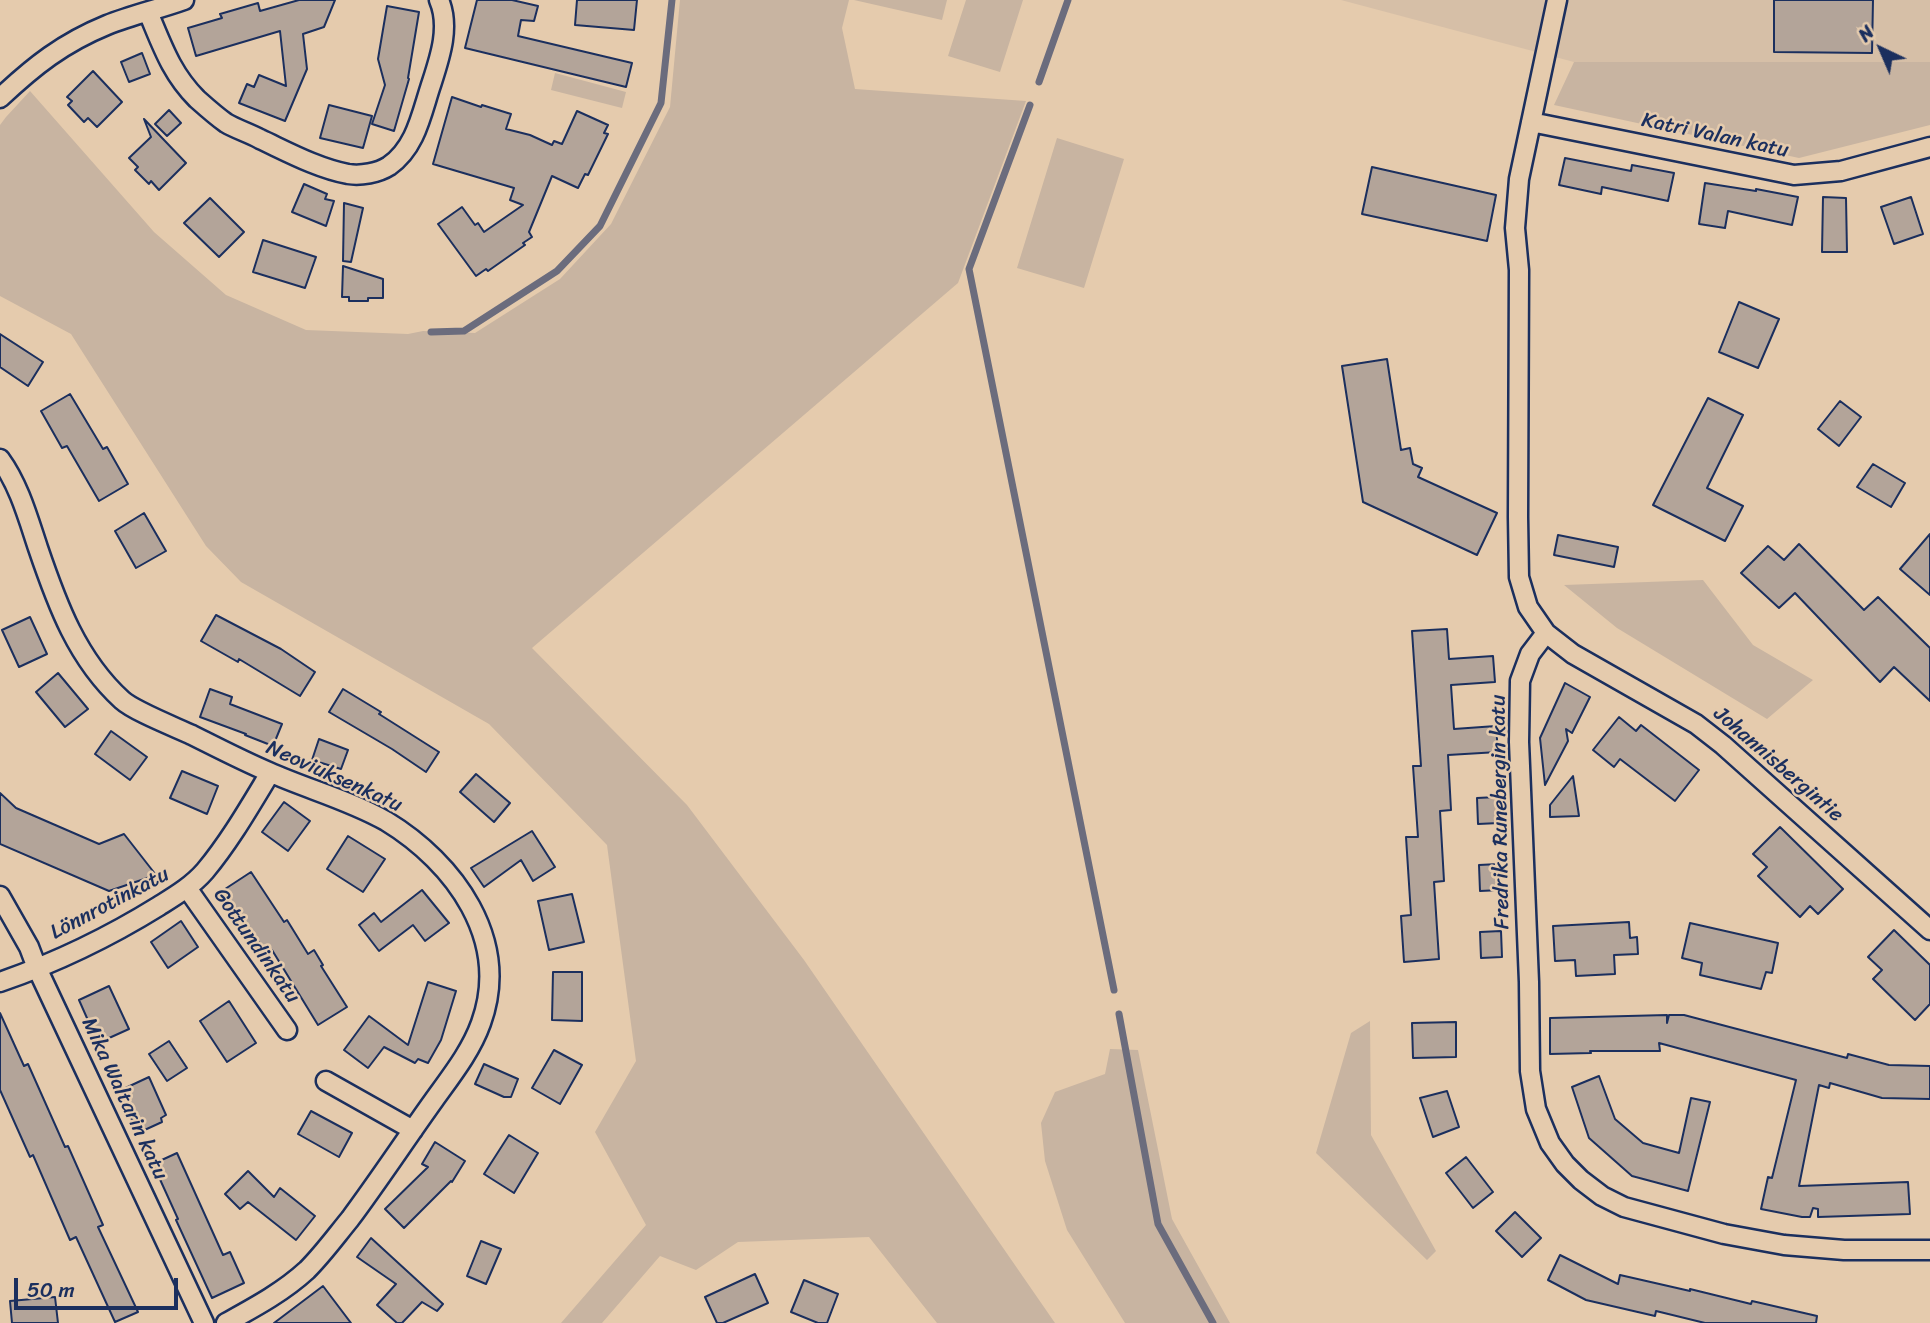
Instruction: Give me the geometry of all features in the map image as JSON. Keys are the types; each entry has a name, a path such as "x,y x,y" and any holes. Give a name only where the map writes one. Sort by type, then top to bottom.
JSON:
{"street":[{"path":"0,98 30,69 59,49 107,25 184,0"},
{"path":"148,12 170,64 196,98 226,123 302,159 347,174 361,175 388,167 401,156 414,137 442,48 444,31 439,0"},
{"path":"1546,634 1528,607 1519,577 1519,270 1515,228 1519,179 1557,0"},
{"name":"Katri Valan katu","path":"1531,122 1794,175 1841,171 1930,147"},
{"name":"Neoviuksenkatu","path":"0,459 16,487 53,593 69,628 84,656 124,703 270,773 340,799 386,821 442,866 461,889 477,916 487,946 489,994 481,1023 465,1056 326,1250 306,1271 275,1296 226,1323"},
{"name":"Johannisbergintie","path":"1546,634 1573,654 1696,724 1930,930"},
{"name":"Fredrika Runebergin katu","path":"1546,634 1530,654 1520,681 1519,742 1530,1071 1536,1109 1550,1143 1564,1164 1581,1180 1602,1196 1624,1206 1724,1234 1783,1245 1843,1250 1930,1250"},
{"name":"Lönnrotinkatu","path":"0,982 37,968 129,925 187,888 205,871 239,824 270,773"},
{"name":"Gottundinkatu","path":"187,888 287,1030"},
{"name":"Mika Waltarin katu","path":"0,896 29,947 204,1323"},
{"path":"326,1081 413,1130"}],"shaded area":[{"path":"680,0 849,0 842,28 855,89 1026,101 958,283 532,648 687,805 804,960 1055,1323 937,1323 869,1237 738,1242 696,1270 660,1256 602,1323 561,1323 646,1225 595,1132 636,1061 607,845 489,724 241,582 206,546 71,334 0,296 0,125 30,91 154,232 226,295 306,330 408,334 423,331 475,333 560,279 611,224 670,107"},
{"path":"854,0 947,0 942,20"},
{"path":"966,0 1023,0 1000,72 948,56"},
{"path":"1341,0 1930,0 1930,62 1574,62"},
{"path":"1574,62 1930,62 1930,125 1799,158 1554,105"},
{"path":"555,73 626,92 622,108 551,90"},
{"path":"1057,138 1124,159 1084,288 1017,268"},
{"path":"1703,580 1753,645 1813,680 1767,719 1617,628 1564,585"},
{"path":"1370,1021 1371,1135 1436,1251 1427,1260 1316,1153 1351,1033"},
{"path":"1110,1049 1138,1050 1172,1219 1230,1323 1125,1323 1067,1230 1045,1161 1041,1123 1055,1092 1105,1074"}],"building":[{"path":"299,0 335,0 324,27 303,34 307,69 285,121 239,103 247,84 254,87 259,75 286,86 280,31 196,56 188,28 222,18 220,14 258,3 260,11"},
{"path":"477,0 512,0 538,6 534,21 521,20 518,36 632,63 626,87 465,48"},
{"path":"577,0 637,0 634,30 575,25"},
{"path":"1774,0 1873,0 1872,53 1774,52"},
{"path":"387,6 419,12 409,79 394,131 372,124 385,85 378,59"},
{"path":"142,53 150,74 129,82 121,62"},
{"path":"93,71 122,102 97,127 88,118 84,122 68,105 72,101 67,97"},
{"path":"452,97 511,114 506,129 530,135 552,145 554,141 562,144 577,111 608,125 604,133 608,134 588,175 585,174 578,188 552,176 529,232 532,237 488,271 486,269 476,276 438,224 462,207 475,225 478,223 484,232 523,205 510,200 514,188 433,164"},
{"path":"329,105 372,116 363,148 320,138"},
{"path":"169,110 181,123 167,136 155,124"},
{"path":"144,119 186,163 159,190 135,170 138,167 129,158 151,137"},
{"path":"1565,158 1631,171 1632,165 1674,173 1668,201 1602,187 1601,194 1559,185"},
{"path":"1372,167 1496,195 1487,241 1362,214"},
{"path":"1705,183 1798,197 1792,225 1728,211 1725,228 1699,224"},
{"path":"304,184 327,194 325,199 334,201 326,226 292,212"},
{"path":"1823,197 1846,198 1847,252 1822,252"},
{"path":"1911,197 1923,234 1894,244 1881,207"},
{"path":"210,198 244,232 219,257 184,223"},
{"path":"344,203 363,208 351,262 343,261"},
{"path":"263,240 316,257 305,288 253,272"},
{"path":"343,266 383,279 383,298 349,301 349,297 342,297"},
{"path":"1739,302 1779,319 1758,368 1719,352"},
{"path":"0,334 43,362 28,386 0,367"},
{"path":"1387,359 1401,450 1410,448 1413,464 1422,468 1418,477 1497,513 1477,555 1363,502 1342,366"},
{"path":"70,394 103,449 107,447 128,484 99,501 67,446 62,448 41,411"},
{"path":"1708,398 1743,415 1707,488 1743,506 1725,541 1653,505"},
{"path":"1840,401 1861,417 1839,446 1818,429"},
{"path":"1873,464 1905,483 1891,507 1857,487"},
{"path":"144,513 166,551 136,568 115,531"},
{"path":"1930,534 1930,595 1900,569"},
{"path":"1558,535 1618,547 1614,567 1554,555"},
{"path":"1799,544 1864,610 1878,597 1930,648 1930,701 1894,667 1880,682 1795,593 1779,608 1741,573 1768,546 1784,560"},
{"path":"216,615 281,649 315,672 300,696 239,659 238,662 201,641"},
{"path":"30,617 47,654 19,667 2,630"},
{"path":"1447,629 1449,659 1493,656 1495,682 1451,685 1454,729 1496,726 1498,752 1448,755 1451,810 1440,811 1444,881 1434,882 1439,959 1404,962 1401,916 1411,915 1406,837 1418,837 1413,766 1421,766 1412,631"},
{"path":"58,673 88,709 65,727 36,692"},
{"path":"1565,683 1590,697 1572,733 1566,729 1568,741 1545,785 1540,738"},
{"path":"210,689 232,697 230,704 282,724 273,746 200,717"},
{"path":"343,689 439,752 426,772 329,712"},
{"path":"1619,717 1636,731 1641,725 1699,770 1675,801 1620,759 1614,767 1593,750"},
{"path":"111,731 147,757 130,780 95,754"},
{"path":"319,739 348,750 341,769 312,760"},
{"path":"182,771 218,786 207,814 170,798"},
{"path":"476,774 510,803 494,822 460,792"},
{"path":"1573,776 1579,816 1550,817 1550,805"},
{"path":"0,793 16,808 99,844 124,834 156,875 109,891 0,844"},
{"path":"1497,797 1499,823 1478,824 1477,798"},
{"path":"284,802 310,821 288,851 262,832"},
{"path":"1780,827 1843,889 1818,914 1810,906 1800,917 1758,876 1767,867 1753,854"},
{"path":"532,831 555,867 533,881 521,860 484,887 471,868"},
{"path":"348,836 385,859 363,892 327,869"},
{"path":"1499,864 1501,890 1480,891 1479,865"},
{"path":"251,872 284,922 287,920 308,954 314,950 347,1007 318,1025 272,950 266,953 253,933 250,935 222,891"},
{"path":"422,890 449,923 425,941 413,925 379,951 359,925 374,913 381,922"},
{"path":"572,894 584,942 549,950 538,901"},
{"path":"181,921 198,947 168,968 151,942"},
{"path":"1629,922 1630,938 1637,937 1638,954 1614,955 1615,974 1576,976 1575,960 1555,961 1553,926"},
{"path":"1690,923 1778,943 1772,973 1766,972 1761,989 1700,975 1702,963 1682,958"},
{"path":"1894,930 1930,965 1930,1004 1915,1020 1873,979 1882,970 1868,957"},
{"path":"1501,931 1502,957 1481,958 1480,932"},
{"path":"553,972 582,972 582,1021 552,1020"},
{"path":"428,982 456,991 441,1040 428,1063 418,1059 415,1063 384,1047 368,1068 344,1050 369,1016 408,1045"},
{"path":"109,986 129,1029 98,1043 79,1000"},
{"path":"229,1001 256,1043 227,1062 200,1021"},
{"path":"0,1013 24,1066 28,1064 65,1147 68,1146 103,1225 98,1227 138,1312 115,1322 76,1237 70,1240 33,1155 30,1157 0,1090"},
{"path":"1667,1015 1667,1023 1669,1015 1684,1015 1847,1058 1848,1054 1889,1065 1930,1066 1930,1099 1882,1098 1830,1083 1829,1088 1819,1085 1799,1186 1908,1182 1910,1214 1818,1217 1818,1209 1813,1208 1810,1217 1802,1217 1761,1209 1768,1177 1772,1178 1796,1080 1659,1043 1660,1051 1550,1054 1550,1018"},
{"path":"1456,1022 1456,1057 1413,1058 1412,1023"},
{"path":"169,1041 187,1068 167,1081 149,1054"},
{"path":"554,1050 582,1065 560,1104 532,1088"},
{"path":"484,1064 518,1079 511,1097 504,1097 475,1084"},
{"path":"1599,1076 1615,1119 1643,1143 1679,1153 1691,1098 1710,1102 1688,1191 1632,1176 1589,1138 1572,1087"},
{"path":"149,1077 166,1115 161,1118 162,1122 138,1133 119,1091"},
{"path":"1447,1091 1459,1127 1433,1137 1420,1098"},
{"path":"311,1111 352,1133 339,1157 298,1134"},
{"path":"509,1135 538,1153 514,1193 484,1174"},
{"path":"435,1142 465,1161 452,1182 404,1228 385,1209 428,1167 422,1164"},
{"path":"177,1153 223,1255 230,1252 244,1283 212,1298 153,1164"},
{"path":"1466,1157 1493,1192 1473,1208 1446,1173"},
{"path":"248,1171 274,1197 280,1188 315,1216 296,1240 248,1202 240,1209 225,1194"},
{"path":"1515,1212 1541,1238 1522,1257 1496,1231"},
{"path":"371,1238 443,1304 437,1311 422,1302 402,1323 397,1323 377,1305 396,1284 357,1257"},
{"path":"481,1241 501,1249 486,1284 467,1276"},
{"path":"1560,1255 1618,1284 1620,1275 1751,1304 1752,1301 1817,1316 1816,1323 1705,1323 1656,1311 1655,1316 1586,1300 1548,1280"},
{"path":"755,1274 768,1303 723,1323 717,1323 705,1297"},
{"path":"804,1280 838,1294 827,1323 818,1323 791,1312"},
{"path":"323,1286 351,1323 274,1323"},
{"path":"55,1297 58,1323 12,1323 10,1301"}],"waterway":[{"path":"431,332 464,331 557,271 600,226 661,103 672,0"},
{"path":"1039,82 1068,0"},
{"path":"1030,105 969,269 1114,990"},
{"path":"1119,1014 1158,1224 1213,1323"}]}
